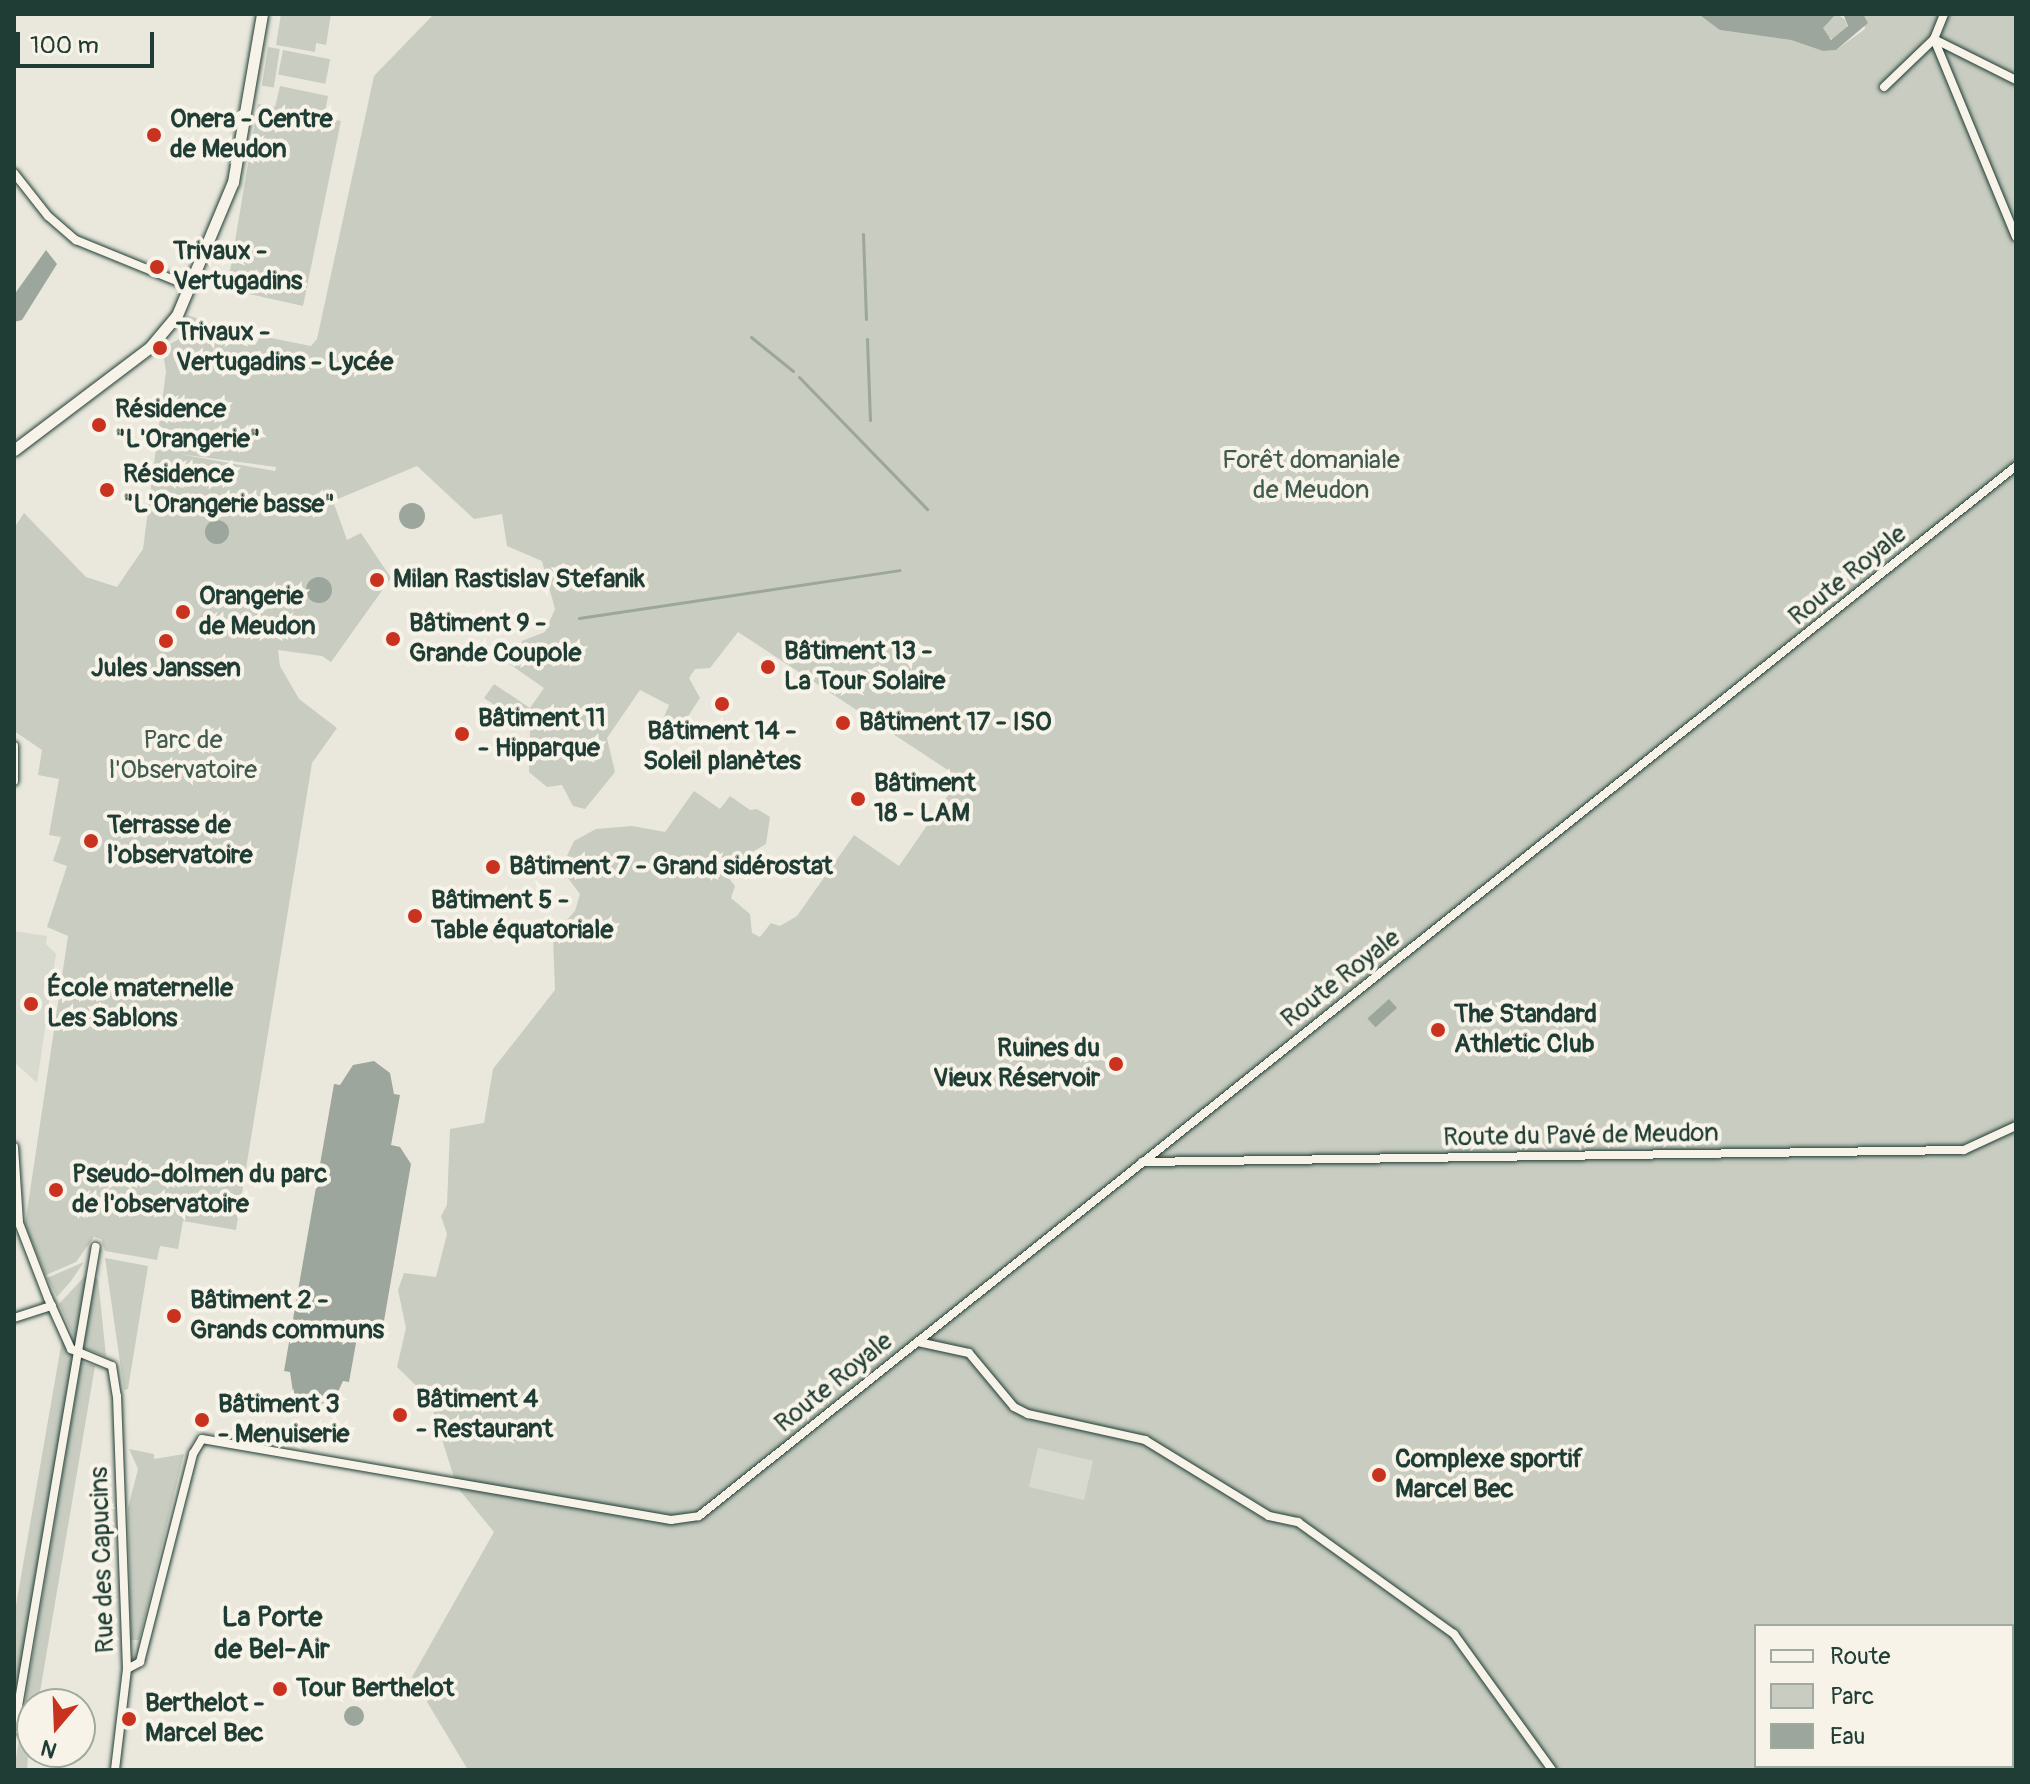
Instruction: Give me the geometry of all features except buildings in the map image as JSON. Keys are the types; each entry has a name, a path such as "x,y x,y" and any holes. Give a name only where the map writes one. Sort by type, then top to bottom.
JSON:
{"main road":[{"path":"14,450 150,347 177,315 233,182 262,14"}],"street":[{"path":"1884,87 1934,39 1944,14"},
{"path":"1934,39 2016,80"},
{"path":"1934,39 2016,237"},
{"path":"14,173 48,216 76,240 189,286"},
{"name":"Route Royale","path":"127,1669 140,1662 193,1454 202,1439 690,1521 2016,466"},
{"path":"14,746 14,781"},
{"name":"Route du Pavé de Meudon","path":"1141,1162 1964,1150 2016,1126"},
{"path":"14,1147 19,1223 52,1306 78,1354"},
{"path":"14,1730 96,1247"},
{"path":"14,1318 52,1306"},
{"path":"917,1342 969,1353 1014,1407 1028,1414 1145,1440 1269,1516 1309,1530 1463,1643 1552,1770"},
{"name":"Rue des Capucins","path":"78,1354 112,1366 117,1396 127,1669 115,1770"}],"shaded area":[{"name":"École maternelle Les Sablons","path":"14,931 47,936 46,944 56,954 37,1083 14,1062"},
{"path":"1038,1448 1094,1461 1084,1501 1029,1488"}],"green space":[{"path":"281,14 331,14 326,45 316,43 315,52 276,45"},
{"name":"Forêt domaniale de Meudon","path":"434,14 1697,14 1721,30 1791,40 1823,51 1836,50 1865,29 1863,14 2016,14 2016,1770 468,1770 412,1677 494,1532 457,1487 429,1398 397,1367 406,1328 398,1290 404,1273 436,1277 447,1234 441,1216 447,1205 450,1129 484,1123 493,1069 555,990 553,935 575,911 580,894 561,869 574,841 596,829 632,826 665,832 694,791 720,809 730,796 750,810 757,809 770,817 766,844 722,869 735,886 731,898 750,914 752,933 760,937 771,923 780,926 797,916 854,835 899,866 960,778 738,632 710,668 695,669 689,678 700,698 675,736 660,727 669,705 640,690 607,738 615,772 585,809 573,806 562,785 547,787 529,772 530,729 484,698 494,684 530,708 544,688 508,663 522,641 545,632 555,609 542,561 507,546 502,514 474,519 417,466 333,501 347,540 361,533 391,578 331,662 322,656 278,650 280,666 299,699 337,728 312,763 236,1230 183,1221 178,1249 160,1246 157,1260 105,1251 101,1239 94,1237 76,1262 46,1275 25,1225 68,936 47,927 67,866 53,861 61,837 49,835 59,779 38,775 42,750 14,731 14,528 24,513 86,577 117,587 143,549 166,371 162,348 179,339 187,315 242,334 242,344 255,345 261,336 311,346 317,339 374,76","holes":["179,454 276,467 275,471","1038,1448 1093,1461 1084,1500 1029,1487"]},
{"path":"1835,15 1843,19 1847,27 1843,35 1835,39 1827,35 1823,27 1827,19"},
{"path":"268,47 280,49 274,87 262,86"},
{"path":"283,50 330,59 325,84 278,75"},
{"path":"280,86 328,96 324,117 341,121 303,306 227,289 258,104 275,107"},
{"path":"105,1258 148,1266 128,1389 124,1390"},
{"path":"84,1262 71,1281 57,1297 47,1278"},
{"path":"87,1277 76,1341 59,1304"},
{"path":"95,1278 98,1279 106,1356 83,1348"},
{"path":"62,1340 73,1358 14,1708 14,1617"},
{"path":"81,1362 95,1366 41,1688 27,1688"},
{"path":"129,1449 154,1454 154,1459 184,1454 139,1640 131,1640 128,1508 138,1469"}],"water":[{"path":"1698,14 1863,14 1868,23 1836,50 1823,51 1791,40 1720,30","holes":["1835,15 1844,16 1848,26 1831,40 1823,28"]},
{"path":"46,250 57,264 22,320 14,322 14,295"},
{"path":"412,503 421,507 425,516 421,525 412,529 403,525 399,516 403,507"},
{"path":"217,520 226,523 229,532 226,541 217,544 208,541 205,532 208,523"},
{"path":"319,577 328,581 332,590 328,599 319,603 310,599 306,590 310,581"},
{"path":"1389,999 1397,1008 1375,1027 1367,1018"},
{"path":"374,1061 390,1073 394,1094 400,1095 391,1145 400,1147 411,1164 384,1321 368,1334 358,1332 349,1382 343,1381 336,1396 327,1403 309,1404 293,1392 290,1372 284,1371 334,1084 340,1085 353,1065"},
{"path":"354,1706 361,1709 364,1716 361,1723 354,1726 347,1723 344,1716 347,1709"}],"waterway":[{"path":"863,234 866,319"},
{"path":"751,337 793,371"},
{"path":"867,339 870,420"},
{"path":"799,377 927,509"},
{"path":"579,618 899,570"}],"place":[{"name":"Onera - Centre de Meudon","path":"154,135"},
{"name":"Trivaux - Vertugadins","path":"157,267"},
{"name":"Trivaux - Vertugadins - Lycée","path":"160,348"},
{"name":"Résidence \"L'Orangerie\"","path":"99,425"},
{"name":"Résidence \"L'Orangerie basse\"","path":"107,490"},
{"name":"Milan Rastislav Stefanik","path":"377,580"},
{"name":"Orangerie de Meudon","path":"183,612"},
{"name":"Bâtiment 9 - Grande Coupole","path":"393,639"},
{"name":"Jules Janssen","path":"166,641"},
{"name":"Bâtiment 13 - La Tour Solaire","path":"768,667"},
{"name":"Bâtiment 14 - Soleil planètes","path":"722,704"},
{"name":"Bâtiment 17 - ISO","path":"843,723"},
{"name":"Bâtiment 11 - Hipparque","path":"462,734"},
{"name":"Bâtiment 18 - LAM","path":"858,799"},
{"name":"Terrasse de l'observatoire","path":"91,841"},
{"name":"Bâtiment 7 - Grand sidérostat","path":"493,867"},
{"name":"Bâtiment 5 - Table équatoriale","path":"415,916"},
{"name":"École maternelle Les Sablons","path":"31,1004"},
{"name":"The Standard Athletic Club","path":"1438,1030"},
{"name":"Ruines du Vieux Réservoir","path":"1116,1064"},
{"name":"Pseudo-dolmen du parc de l'observatoire","path":"56,1190"},
{"name":"Bâtiment 2 - Grands communs","path":"174,1316"},
{"name":"Bâtiment 4 - Restaurant","path":"400,1415"},
{"name":"Bâtiment 3 - Menuiserie","path":"202,1420"},
{"name":"Complexe sportif Marcel Bec","path":"1379,1475"},
{"name":"Tour Berthelot","path":"280,1689"},
{"name":"Berthelot - Marcel Bec","path":"129,1719"}],"district":[{"name":"La Porte de Bel-Air","path":"272,1634"}],"park label":[{"name":"Parc de l'Observatoire","path":"183,756"}]}
